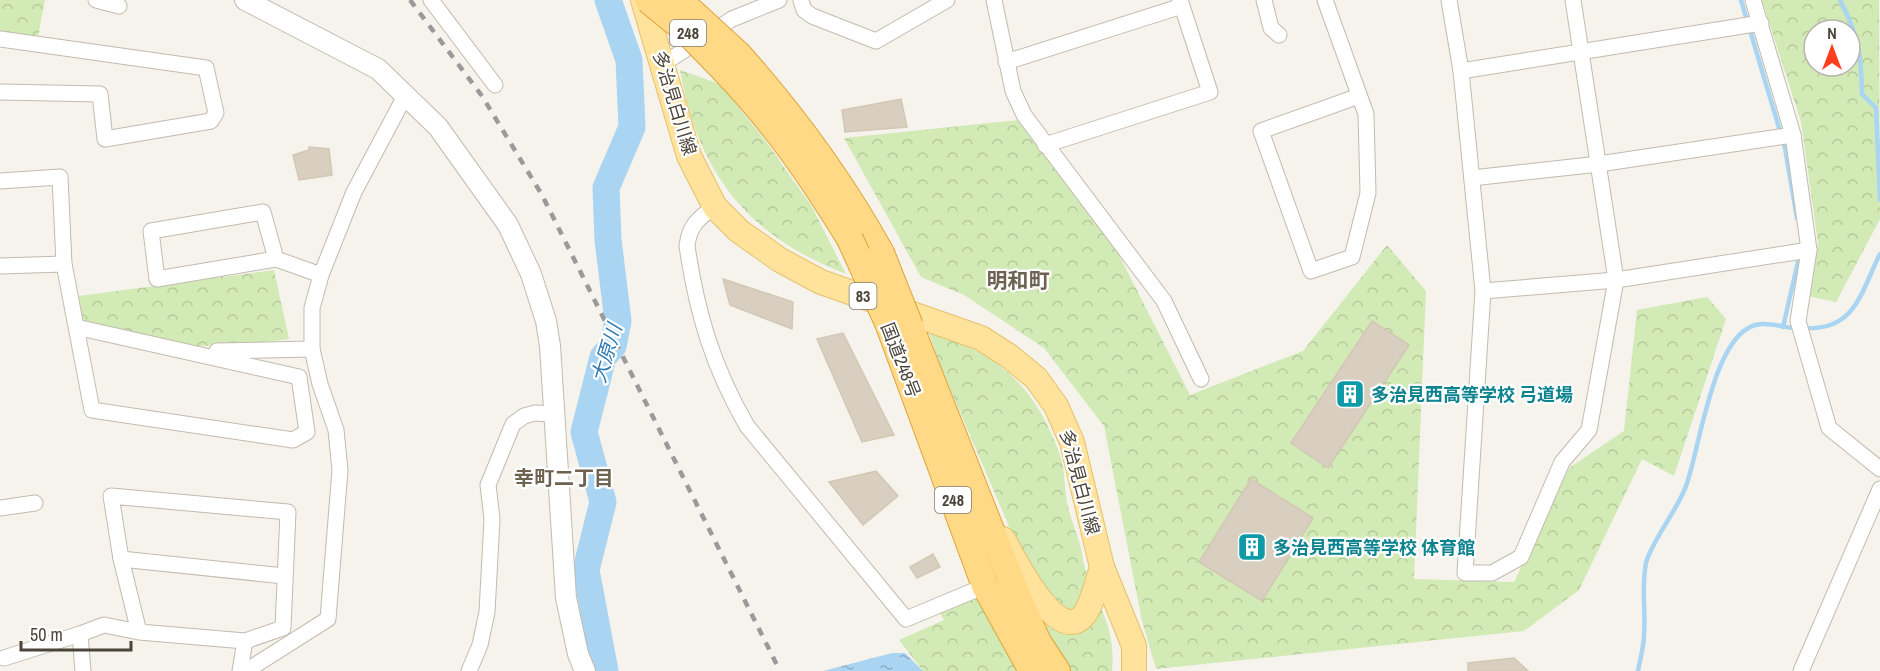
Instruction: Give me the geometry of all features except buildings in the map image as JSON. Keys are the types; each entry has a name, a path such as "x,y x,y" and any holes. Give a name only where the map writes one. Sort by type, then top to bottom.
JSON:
{"highway":[{"name":"国道248号","path":"648,0 686,31 732,63 788,111 836,179 881,253 899,324 985,586 1032,671"},
{"name":"国道248号","path":"679,0 732,63 760,108 805,166 899,324 979,499 1038,642 1057,671"}],"main road":[{"name":"多治見白川線","path":"643,0 663,64 680,132 715,207 740,231 780,260 821,282 981,338 1009,356 1036,378 1056,406 1072,442 1102,567 1134,646 1134,671"},
{"path":"979,499 1038,597 1053,615 1072,621 1084,615 1102,567"}],"street":[{"path":"96,0 119,6"},
{"path":"245,0 378,69 438,127 508,225 531,274 546,321 566,597 578,654 585,671"},
{"path":"431,0 495,85"},
{"path":"663,64 732,19 779,0"},
{"path":"797,0 812,16 876,40 947,0"},
{"path":"994,0 1013,91 1024,115 1044,146 1164,301 1201,379"},
{"path":"1264,0 1271,28 1279,35"},
{"path":"1325,0 1366,114 1368,193 1352,257 1311,271 1261,131 1359,96"},
{"path":"1449,0 1461,71 1483,291 1465,573 1492,573 1521,557 1562,462 1589,430 1617,280 1573,0"},
{"path":"1753,0 1793,135 1809,250 1798,321 1829,429 1880,469"},
{"path":"1006,62 1180,3 1210,92 1044,146"},
{"path":"1461,71 1761,23"},
{"path":"0,39 206,68 216,113 211,121 105,139 100,94 0,92"},
{"path":"246,671 328,619 340,470 336,430 312,349 312,308 321,275 354,192 405,96"},
{"path":"1472,178 1599,164 1793,135"},
{"path":"0,181 60,177 64,264 76,327 92,410 293,440 307,432 299,377 196,352 76,327"},
{"path":"715,207 693,225 688,234 687,246 705,336 720,375 747,426 906,619 985,586"},
{"path":"276,259 263,212 151,231 158,279 276,259 321,275"},
{"path":"1483,291 1617,280 1809,250"},
{"path":"0,266 64,264"},
{"path":"196,352 312,349"},
{"path":"469,671 480,645 487,612 492,519 488,485 513,424 524,416 535,413 554,414"},
{"path":"1801,671 1880,489"},
{"path":"4,658 104,625 140,632 245,641 283,628 288,512 111,496 121,559 140,632"},
{"path":"0,508 35,503"},
{"path":"121,559 284,576"},
{"path":"80,634 83,671"},
{"path":"240,671 245,641"}],"green space":[{"path":"0,0 45,0 38,37 0,31"},
{"path":"1762,0 1879,0 1880,219 1836,302 1807,296 1818,243 1801,122"},
{"path":"680,70 720,84 765,140 812,207 846,274 811,259 781,241 755,220 733,197 715,170 700,140 688,107"},
{"path":"1018,120 1114,245 1190,395 1303,351 1387,245 1426,291 1414,579 1514,582 1569,468 1624,431 1637,310 1707,297 1726,319 1674,476 1642,459 1579,590 1524,631 1156,669 1142,621 1104,426 1044,348 964,295 921,277 844,138"},
{"path":"274,270 289,339 240,345 196,346 83,322 79,296"},
{"path":"929,333 975,350 994,362 1026,391 1039,410 1062,460 1067,502 1084,566 1109,630 1113,655 1112,671 923,671 899,640 944,620 938,610 1028,571 940,365"}],"water":[{"path":"892,653 905,653 923,671 823,671"}],"waterway":[{"name":"大原川","path":"605,671 586,570 603,502 584,432 603,357 613,346 618,321 608,240 606,188 632,127 629,60 608,0"},
{"path":"1741,0 1785,148 1797,218"},
{"path":"1840,0 1858,46 1862,94 1876,108 1880,200"},
{"path":"1806,328 1823,327 1836,323 1847,315 1862,294 1880,254"},
{"path":"1783,327 1798,262"},
{"path":"1638,671 1644,639 1646,563 1653,545 1686,486 1720,367 1731,346 1745,330 1761,324 1793,328"}],"railway":[{"path":"410,0 482,96 542,195 780,671"}],"place":[{"name":"多治見西高等学校 弓道場","path":"1350,394"},
{"name":"多治見西高等学校 体育館","path":"1252,547"}],"district":[{"name":"明和町","path":"1018,280"},
{"name":"幸町二丁目","path":"564,477"}]}
